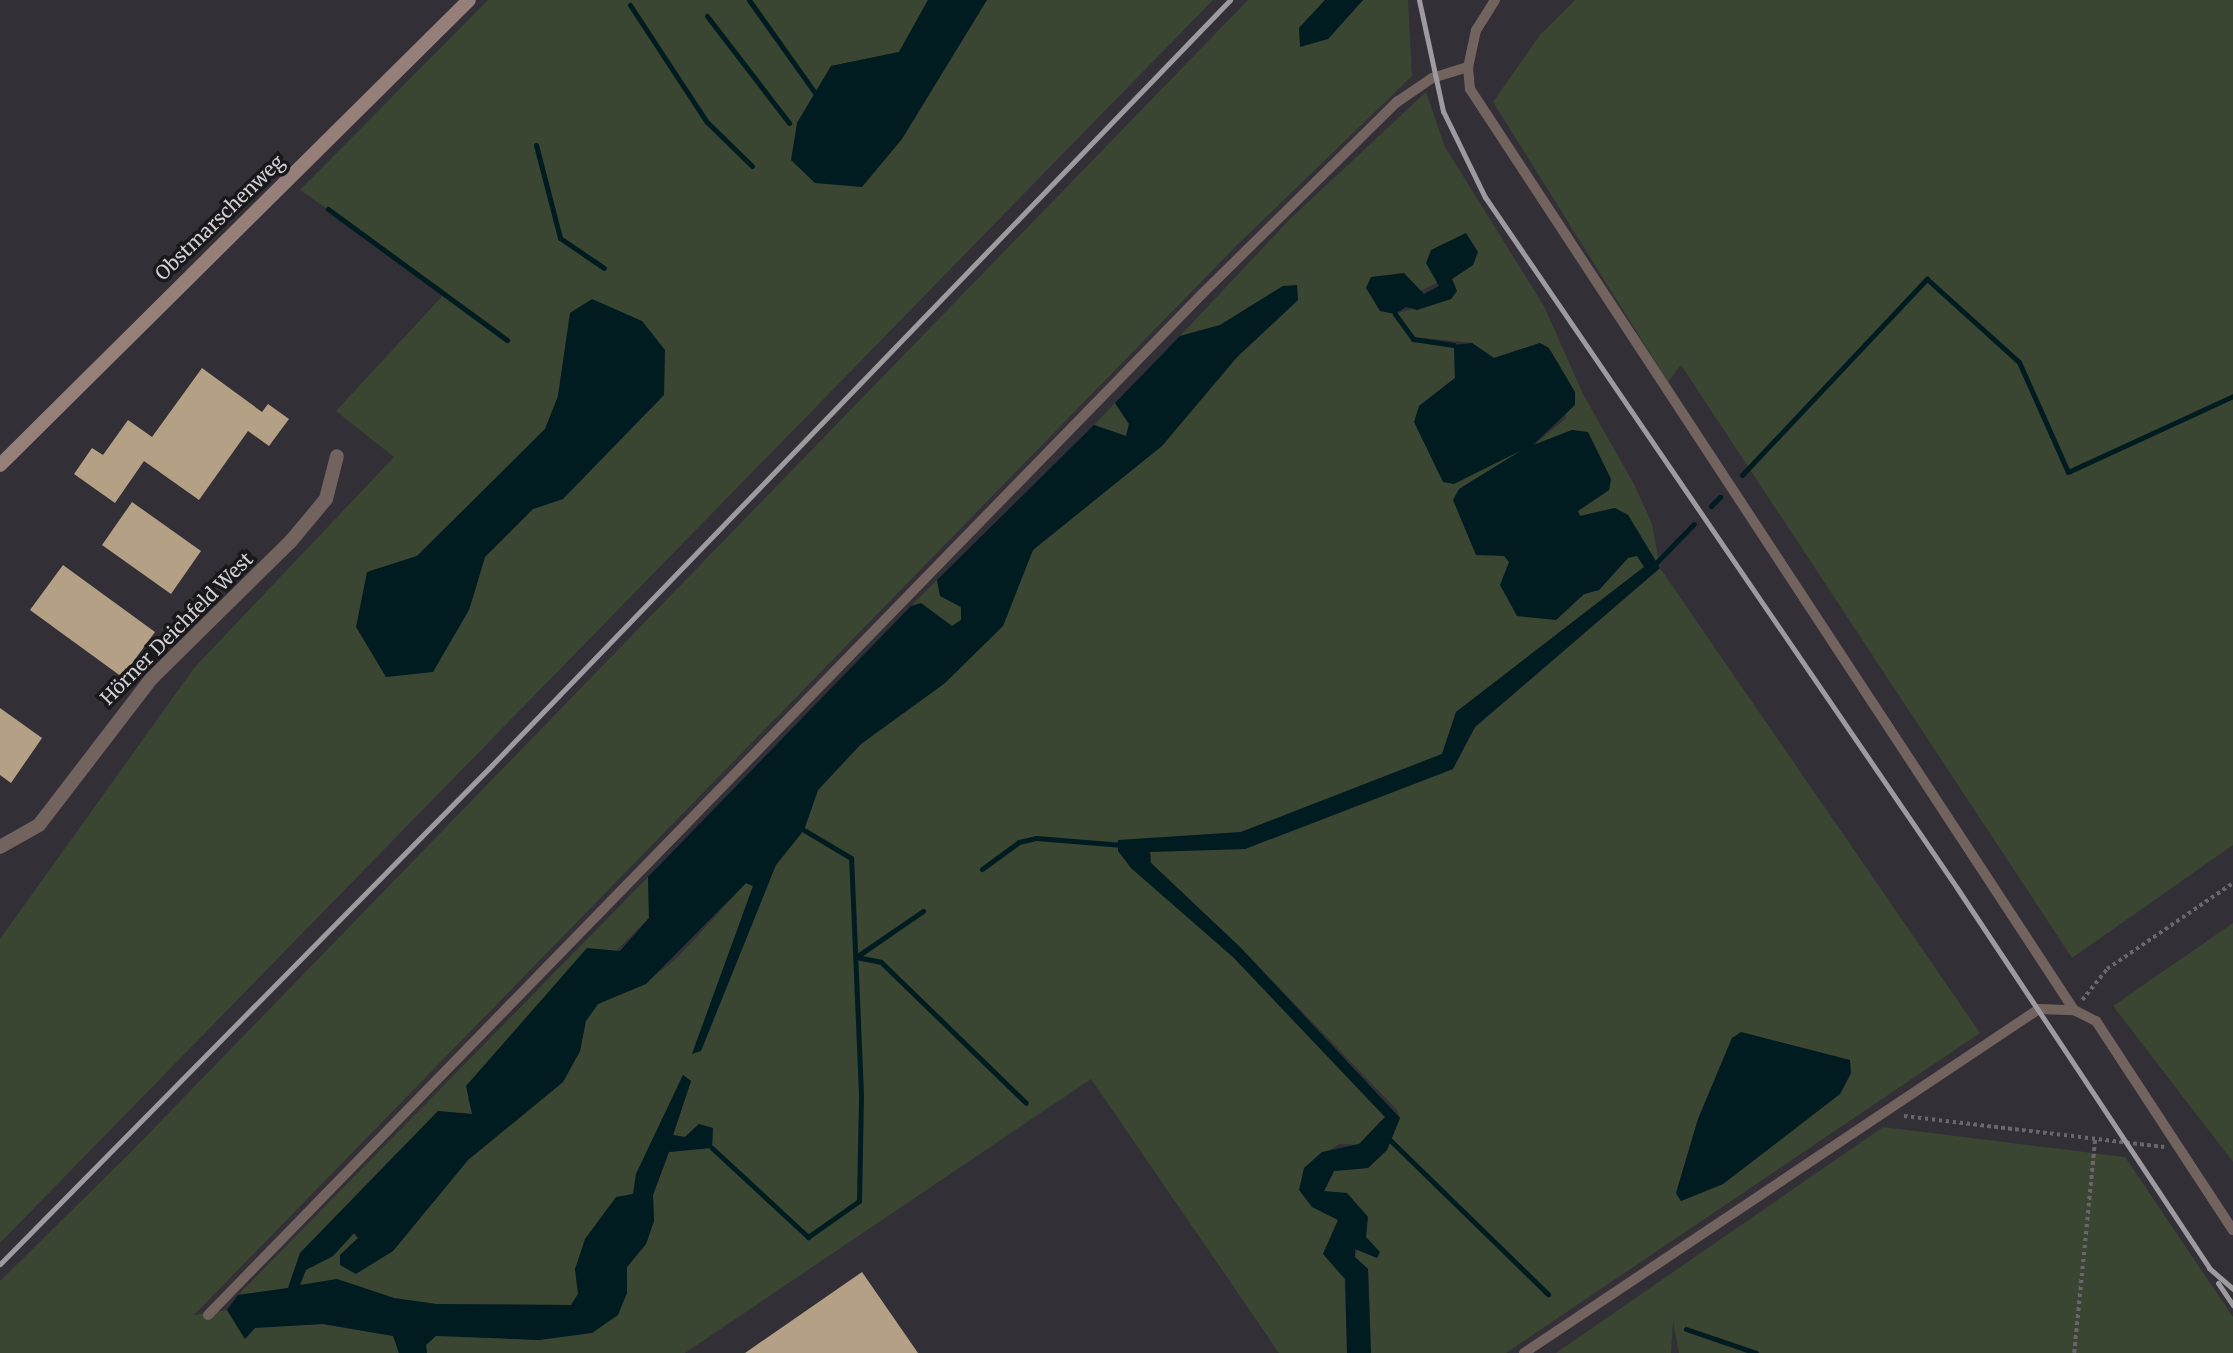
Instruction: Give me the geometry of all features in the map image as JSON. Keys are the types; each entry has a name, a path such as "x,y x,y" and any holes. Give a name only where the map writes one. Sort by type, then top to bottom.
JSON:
{"main road":[{"name":"Obstmarschenweg","path":"0,465 469,0"}],"street":[{"name":"Hörner Deichfeld West","path":"0,847 39,825 151,678 291,541 326,499 337,456"}],"lane":[{"path":"1495,0 1476,30 1468,67 1470,89 2074,1010"},
{"path":"208,1315 1202,294 1397,102 1432,78 1468,67"},
{"path":"1524,1353 2019,1019 2039,1009 2074,1010 2096,1021 2233,1230"}],"path":[{"path":"2074,1010 2107,969 2233,883"},
{"path":"1881,1112 2180,1149"},
{"path":"2074,1353 2095,1140"}],"green space":[{"path":"488,0 928,0 899,52 831,66 797,123 987,0 1213,0 0,1243 0,939 194,668 394,457 336,411 446,292 300,190","holes":["570,313 563,499 533,509 485,557 469,610 367,572 417,556 545,429 558,396"]},
{"path":"1248,0 1325,0 1299,28 1328,39 1363,0 1408,0 1412,76 1236,246 194,1315 227,1310 245,1339 254,1327 323,1324 394,1336 399,1353 0,1353 0,1281 130,1153"},
{"path":"1575,0 2233,0 2233,845 2072,958 1681,365 1668,382 1493,102 1540,35"},
{"path":"1426,92 1445,147 1544,306 1583,394 1635,486 1652,524 1660,568 1628,515 1614,508 1580,516 1577,511 1609,490 1572,430 1533,446 1566,418 1540,343 1494,358 1472,343 1413,337 1397,313 1451,299 1457,291 1452,279 1473,265 1380,311 1395,314 1413,339 1454,345 1455,378 1419,406 1523,450 1459,489 1556,620 1584,594 1599,590 1628,558 1637,555 1644,567 1456,712 1442,754 1241,832 1118,841 1131,868 1233,957 1385,1117 1359,1145 1339,1144 1304,1168 1312,1207 1338,1220 1323,1254 1345,1279 1347,1353 1279,1353 1091,1079 685,1353 427,1353 426,1345 436,1335 539,1340 627,1293 627,1267 646,1244 654,1221 653,1195 669,1152 712,1147 713,1128 699,1124 685,1137 673,1135 691,1081 683,1075 636,1174 633,1194 575,1269 578,1294 571,1305 436,1304 394,1298 337,1279 299,1286 305,1270 333,1256 354,1233 358,1238 340,1255 393,1251 468,1160 563,1082 580,1051 585,1021 598,1004 642,985 677,958 746,883 754,886 692,1053 776,864 804,830 818,790 861,744 941,686 1003,626 1033,550 1298,300 1283,286 1220,325 1180,336 1289,220"},
{"path":"1115,403 1129,424 1126,436 1094,425"},
{"path":"1660,568 1980,1033 1506,1353 1371,1353 1368,1269 1355,1257 1368,1217 1347,1194 1324,1192 1334,1171 1368,1168 1387,1150 1400,1118 1397,1110 1240,947 1151,863 1150,851 1245,849 1452,769 1475,727","holes":["1732,1038 1851,1073 1840,1094 1723,1184 1681,1201 1676,1193 1698,1119"]},
{"path":"937,580 940,596 961,607 961,620 952,626 921,604 911,606"},
{"path":"648,877 649,918 468,1099 473,1114 438,1111 300,1253 288,1288 238,1295"},
{"path":"2233,923 2233,1162 2113,1006"},
{"path":"1883,1127 2125,1157 2233,1317 2233,1353 1679,1353 1673,1321 1671,1353 1556,1353"}],"water":[{"path":"928,0 987,0 902,139 862,187 815,183 791,160 797,123 831,66 899,52"},
{"path":"1325,0 1363,0 1328,39 1300,47 1299,28"},
{"path":"1466,233 1478,252 1473,265 1452,279 1457,291 1451,299 1417,310 1406,307 1395,314 1380,311 1366,288 1371,277 1404,273 1424,294 1439,286 1426,263 1431,250"},
{"path":"1297,285 1298,300 1238,356 1162,446 1033,550 1003,626 945,683 861,744 818,790 804,830 776,865 701,1051 692,1054 753,886 746,883 646,984 598,1004 586,1021 580,1051 563,1082 468,1160 393,1251 356,1274 340,1265 340,1255 358,1238 354,1233 333,1256 306,1270 300,1285 337,1279 394,1298 436,1304 571,1305 578,1294 575,1269 585,1239 616,1197 633,1194 636,1174 683,1075 691,1081 673,1135 685,1137 699,1124 713,1128 712,1148 669,1152 653,1195 654,1221 646,1244 627,1267 627,1293 618,1315 592,1333 539,1340 436,1336 426,1345 427,1353 399,1353 393,1336 323,1324 255,1328 245,1339 227,1310 238,1295 288,1288 300,1253 438,1111 472,1114 466,1086 587,948 620,951 649,918 648,877 911,606 921,603 952,626 961,620 961,607 940,596 937,580 1094,425 1126,436 1129,424 1115,403 1180,336 1220,325 1283,286"},
{"path":"592,299 642,321 665,350 664,395 563,499 533,509 485,557 469,610 433,672 386,677 356,627 367,572 417,556 545,429 558,396 570,313"},
{"path":"1472,343 1494,358 1540,343 1549,348 1575,392 1575,405 1533,445 1572,430 1588,432 1611,479 1609,490 1578,511 1580,516 1615,508 1628,515 1660,568 1475,727 1453,769 1245,849 1150,852 1151,863 1240,947 1400,1118 1387,1150 1368,1168 1334,1171 1324,1191 1347,1193 1368,1217 1366,1237 1380,1252 1377,1258 1355,1249 1355,1257 1368,1269 1371,1353 1347,1353 1345,1279 1323,1254 1338,1220 1312,1207 1299,1190 1304,1168 1322,1152 1359,1144 1385,1117 1233,957 1131,868 1118,851 1118,840 1241,832 1442,754 1456,712 1644,567 1637,556 1628,558 1599,590 1584,594 1556,620 1517,616 1500,585 1509,562 1504,556 1476,555 1453,500 1459,489 1522,450 1454,484 1443,482 1414,422 1419,406 1455,378 1454,345"},
{"path":"1741,1032 1850,1060 1851,1073 1840,1094 1723,1184 1681,1201 1676,1193 1698,1119 1732,1038"}],"building":[{"path":"202,368 262,412 268,404 289,419 269,446 248,431 199,500 144,461 115,503 74,474 92,448 103,455 128,420 152,437"},
{"path":"132,502 201,551 171,594 102,545"},
{"path":"63,565 155,632 122,677 30,610"},
{"path":"0,708 42,738 11,783 0,775"},
{"path":"862,1272 918,1353 745,1353"}],"waterway":[{"path":"749,0 815,93"},
{"path":"630,5 707,122 752,166"},
{"path":"707,16 789,123"},
{"path":"536,145 560,238 604,268"},
{"path":"328,209 507,340"},
{"path":"1742,475 1927,279 2019,362 2068,472 2233,396"},
{"path":"1395,314 1413,339 1454,345"},
{"path":"1711,506 1720,497"},
{"path":"1652,567 1694,524"},
{"path":"712,1148 808,1237 859,1201 861,1094 851,858 804,830"},
{"path":"982,869 1019,842 1036,838 1123,845"},
{"path":"923,911 856,957 881,962 1026,1103"},
{"path":"1390,1140 1548,1294"},
{"path":"1686,1329 1756,1353"}],"railway":[{"path":"0,1264 492,765 1230,0"},
{"path":"1419,0 1443,111 1485,197 1957,888 2209,1268 2233,1289"},
{"path":"2218,1283 2233,1305"}]}
